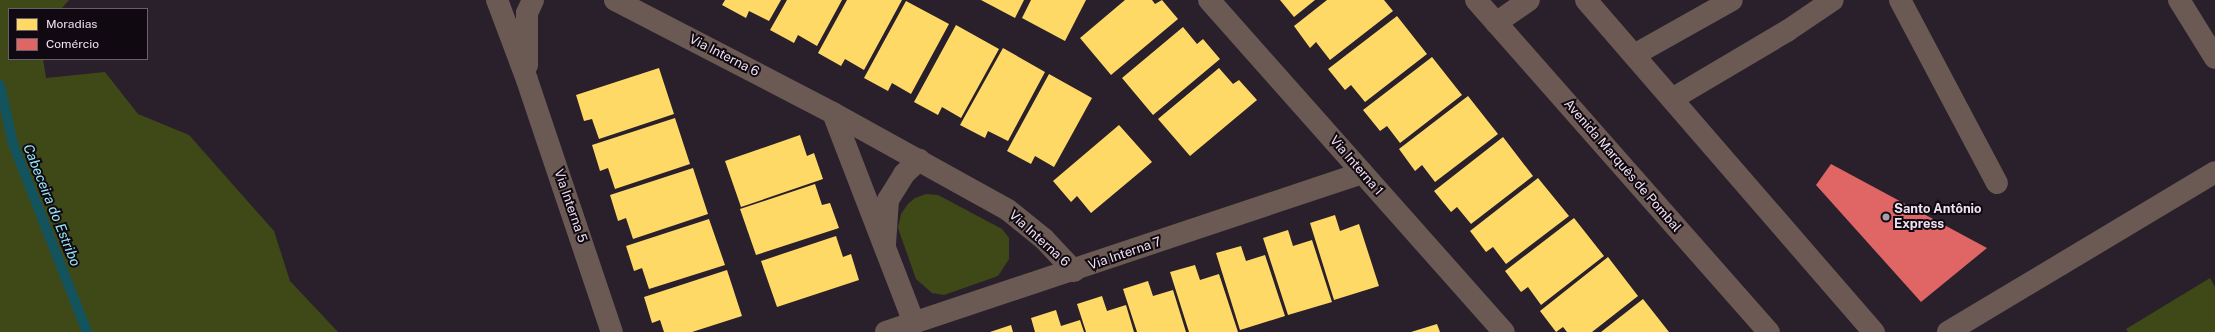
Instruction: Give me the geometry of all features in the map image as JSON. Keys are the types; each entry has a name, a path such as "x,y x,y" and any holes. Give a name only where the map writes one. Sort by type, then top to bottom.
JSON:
{"main road":[{"name":"Avenida Marquês de Pombal","path":"1476,0 1769,332"},
{"path":"1496,23 1529,0"},
{"path":"1586,0 1874,332"}],"street":[{"name":"Via Interna 5","path":"496,0 528,80 612,332"},
{"name":"Via Interna 5","path":"528,80 527,13 533,0"},
{"name":"Via Interna 6","path":"615,0 833,113 1008,210 1044,239 1074,271"},
{"name":"Via Interna 1","path":"1209,0 1504,332"},
{"path":"1634,55 1732,0"},
{"path":"1672,99 1787,31 1833,0"},
{"path":"1900,0 1997,183"},
{"path":"2179,0 2215,58"},
{"path":"833,113 914,323"},
{"path":"885,251 888,200 904,174 919,160"},
{"path":"1948,332 2215,172"},
{"name":"Via Interna 7","path":"886,332 1074,271 1362,173"}],"green space":[{"path":"0,0 69,0 62,8 8,8 8,60 43,60 46,78 105,72 138,114 189,135 274,231 290,281 338,332 0,332"},
{"path":"926,194 938,195 1002,229 1009,238 1009,259 998,276 944,295 932,293 916,279 898,228 901,214 908,204 915,198"},
{"path":"2210,278 2215,287 2215,332 2128,332 2126,329"}],"building: Moradias":[{"path":"725,0 781,0 769,21 749,11 746,18 722,5"},
{"path":"787,0 842,0 817,46 798,35 794,43 770,30"},
{"path":"847,0 902,0 864,70 845,59 841,66 818,53"},
{"path":"981,0 1024,0 1015,18"},
{"path":"1031,0 1086,0 1065,41 1022,18"},
{"path":"1125,0 1152,0 1155,4 1162,0 1178,19 1111,75 1080,38"},
{"path":"1280,0 1315,0 1294,17"},
{"path":"1327,0 1384,0 1393,11 1330,60 1316,42 1310,48 1294,26"},
{"path":"906,1 949,24 911,94 892,83 888,91 864,78"},
{"path":"1397,16 1427,54 1365,102 1351,85 1345,90 1328,69"},
{"path":"956,25 999,49 961,118 942,107 938,115 914,102"},
{"path":"1183,27 1197,44 1203,39 1220,59 1153,115 1122,78"},
{"path":"1003,48 1045,72 1008,141 988,131 985,138 960,125"},
{"path":"1432,57 1462,95 1400,143 1387,126 1380,131 1363,110"},
{"path":"659,68 674,114 599,139 592,119 584,121 576,95"},
{"path":"1219,68 1233,84 1239,80 1257,100 1190,156 1158,119"},
{"path":"1049,74 1092,98 1054,167 1035,156 1031,164 1007,151"},
{"path":"1468,96 1498,134 1435,182 1422,165 1415,171 1399,149"},
{"path":"675,118 690,164 615,189 608,168 600,171 592,145"},
{"path":"1119,125 1152,162 1091,213 1077,196 1071,202 1053,181"},
{"path":"800,135 807,156 814,153 823,179 741,207 725,161"},
{"path":"1503,137 1533,176 1471,224 1457,207 1451,212 1434,191"},
{"path":"693,168 708,214 633,239 626,218 618,221 610,195"},
{"path":"1538,178 1569,216 1506,264 1493,247 1486,252 1470,231"},
{"path":"815,184 822,205 830,203 839,228 756,255 740,209"},
{"path":"1335,215 1340,231 1359,224 1379,286 1334,300 1310,223"},
{"path":"1574,218 1604,256 1541,305 1528,287 1521,292 1505,271"},
{"path":"709,219 725,265 649,289 642,268 634,271 626,246"},
{"path":"1288,230 1293,246 1312,240 1332,302 1288,315 1263,238"},
{"path":"836,236 843,257 851,254 859,280 777,307 761,261"},
{"path":"1241,246 1246,261 1265,255 1285,316 1240,330 1216,253"},
{"path":"1608,257 1638,296 1592,332 1567,332 1563,327 1556,332 1540,311"},
{"path":"1195,265 1200,280 1219,274 1238,332 1189,332 1170,272"},
{"path":"727,270 742,316 692,332 664,332 660,320 652,323 644,297"},
{"path":"1148,281 1153,296 1173,290 1186,332 1137,332 1123,289"},
{"path":"1102,296 1107,311 1126,305 1134,332 1086,332 1077,304"},
{"path":"1643,299 1669,332 1601,332"},
{"path":"1056,310 1061,326 1080,320 1084,332 1035,332 1031,318"},
{"path":"1437,324 1440,332 1411,332"},
{"path":"1011,325 1013,332 990,332"}],"building: Comércio":[{"name":"Santo Antônio Express","path":"1831,164 1987,248 1921,302 1816,185"}],"waterway":[{"name":"Cabeceira do Estribo","path":"0,85 13,144 87,332"}],"place":[{"name":"Santo Antônio Express","path":"1886,217"}]}
